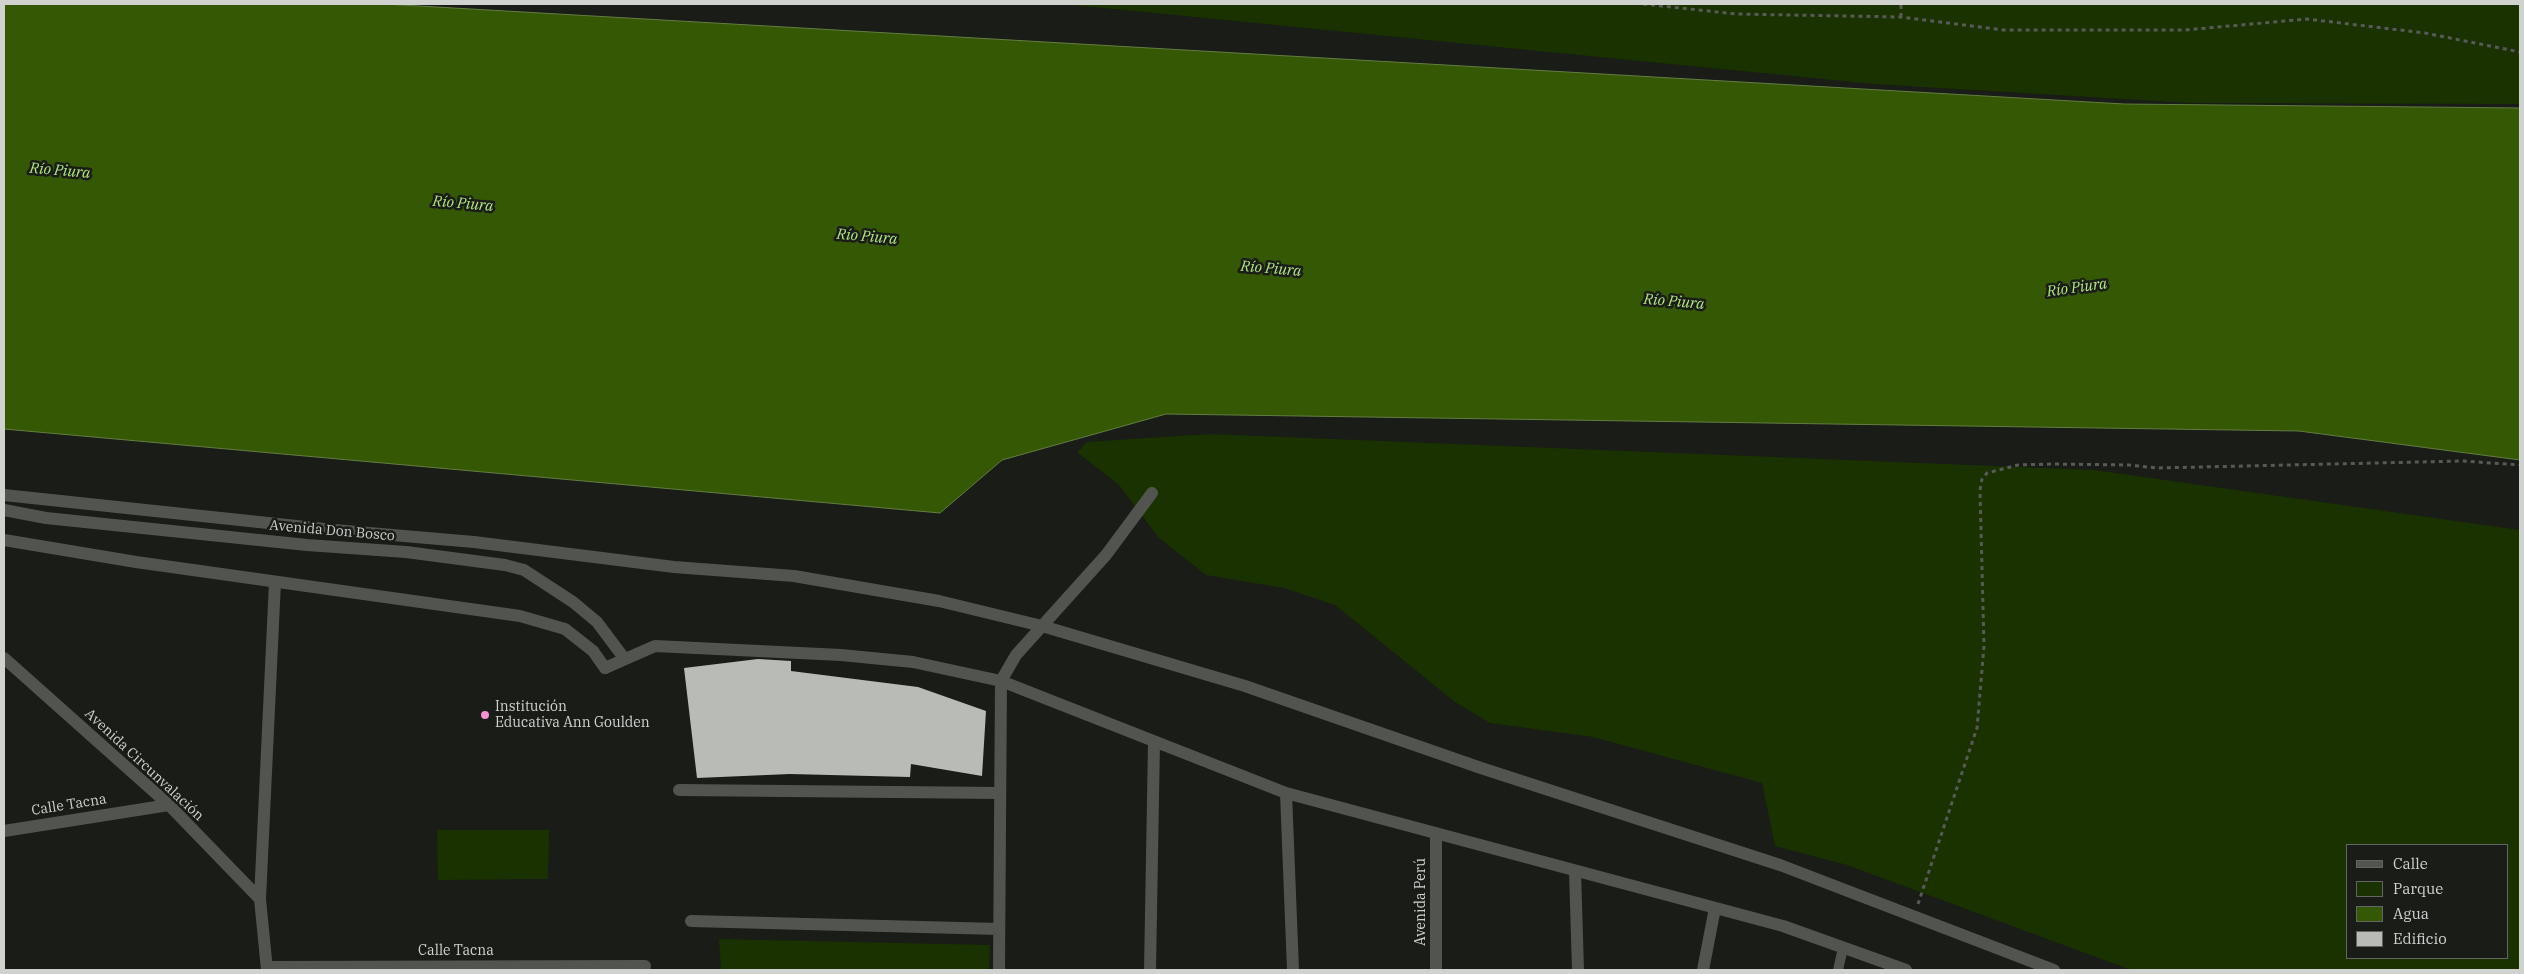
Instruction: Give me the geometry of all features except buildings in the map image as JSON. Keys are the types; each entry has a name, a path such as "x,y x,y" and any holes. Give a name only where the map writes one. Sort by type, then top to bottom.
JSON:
{"street":[{"path":"999,970 1001,681 1016,655 1106,556 1152,493"},
{"path":"4,495 334,530 474,542 674,567 794,576 939,601 1042,626 1245,686 1481,768 1780,865 2054,970"},
{"name":"Avenida Don Bosco","path":"4,510 46,518 297,544 406,552 505,564 524,570 573,602 597,622 624,658"},
{"path":"4,540 275,582 520,616 550,623 576,636 593,651 605,668 624,658 655,646 841,655 913,662 1001,681 1286,793 1783,926 1906,970"},
{"path":"267,968 260,899 275,582"},
{"name":"Avenida Circunvalación","path":"4,658 169,805 260,899"},
{"path":"1150,970 1154,742"},
{"path":"679,790 1000,793"},
{"path":"1286,793 1293,970"},
{"name":"Calle Tacna","path":"4,831 169,805"},
{"name":"Avenida Perú","path":"1436,833 1436,970"},
{"path":"1575,870 1578,970"},
{"path":"1703,970 1715,908"},
{"path":"691,921 999,929"},
{"name":"Calle Tacna","path":"267,968 645,966"}],"lane":[{"path":"1838,970 1843,948"}],"path":[{"path":"1643,4 1736,14 1901,18 2003,30 2185,30 2307,19 2425,33 2520,52"},
{"path":"1901,4 1901,18"},
{"path":"1914,916 1977,728 1984,646 1980,490 1982,479 1987,473 2018,465 2052,464 2129,465 2156,468 2463,461 2520,465"}],"green space":[{"path":"1063,4 2520,4 2520,104 2190,103 1873,84"},
{"path":"1209,434 2094,470 2520,530 2520,970 2131,970 1847,865 1775,846 1762,783 1593,737 1490,723 1455,702 1335,605 1284,588 1206,575 1159,538 1119,485 1077,452 1087,442"},
{"path":"437,830 549,830 548,879 438,880"},
{"path":"719,939 990,945 989,970 721,970"}],"water":[{"name":"Río Piura","path":"4,4 384,4 2124,104 2520,108 2520,460 2299,431 1166,414 1002,460 940,513 4,429"}],"place":[{"name":"Institución Educativa Ann Goulden","path":"485,715"}]}
